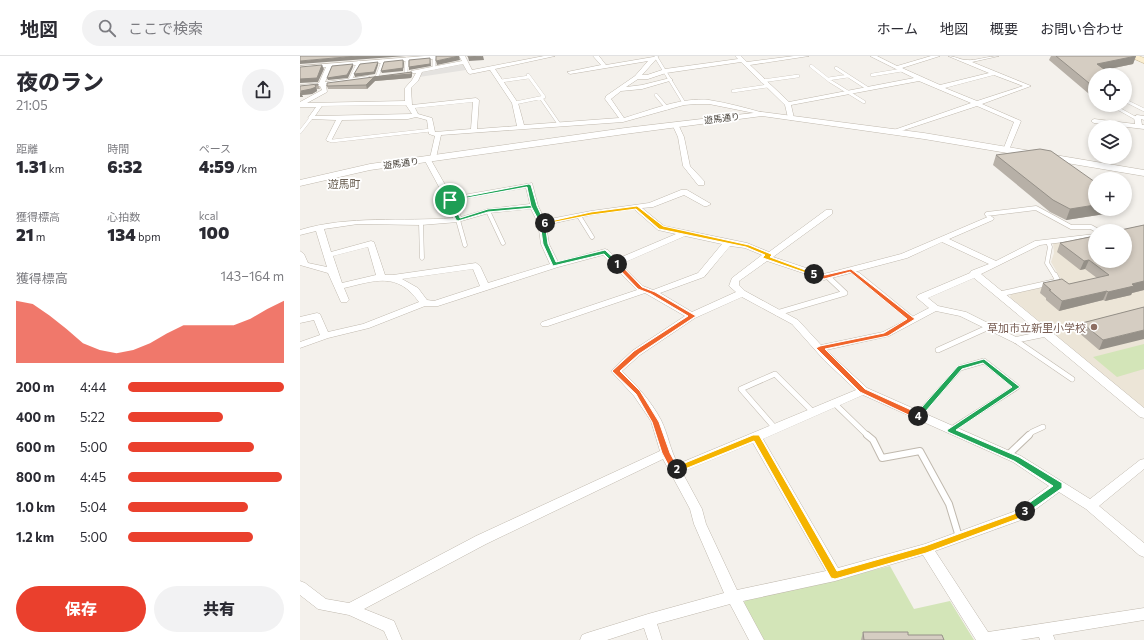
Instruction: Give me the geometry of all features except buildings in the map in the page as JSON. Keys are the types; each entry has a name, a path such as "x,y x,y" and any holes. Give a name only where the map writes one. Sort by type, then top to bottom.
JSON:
{"main road":[{"path":"1132,56 1144,61"}],"street":[{"path":"346,56 346,63"},
{"path":"300,68 444,56"},
{"path":"399,74 419,72 463,59 470,72 552,56"},
{"path":"596,56 605,67"},
{"path":"638,77 648,77 664,71 742,60 806,56"},
{"path":"877,56 920,79 1018,121 1006,150"},
{"path":"899,69 937,56"},
{"path":"893,132 1028,86 951,56"},
{"path":"966,62 996,56"},
{"path":"570,72 654,58"},
{"path":"623,120 608,99 609,96 622,89 638,77 654,58"},
{"path":"742,60 762,81 788,104 791,118"},
{"path":"300,105 324,91 322,83 330,65"},
{"path":"492,68 515,103 522,127"},
{"path":"416,115 410,105 408,88 415,81 419,72"},
{"path":"941,87 994,73"},
{"path":"300,87 384,76"},
{"path":"788,104 920,79"},
{"path":"622,89 642,87 670,80"},
{"path":"300,105 410,105 476,100 474,131"},
{"path":"311,118 408,117 416,115 430,119 432,134 438,135 623,120 684,104 708,102 762,114"},
{"path":"311,118 320,105"},
{"name":"遊馬通り","path":"300,183 357,170 430,158 675,124 762,114 893,132 1144,173"},
{"path":"329,140 340,118"},
{"path":"1141,118 1141,127"},
{"path":"675,124 681,137 687,166 701,183"},
{"path":"438,135 430,158 458,220"},
{"path":"450,200 529,185 534,206 542,223 545,244 555,265"},
{"path":"542,223 637,208 650,205 684,192 707,204"},
{"path":"300,232 358,222 421,223 458,220 488,211 534,206"},
{"path":"637,208 661,228 747,246 767,256 824,277 904,256 990,218"},
{"path":"829,212 734,280 734,286 742,293 795,322 863,391 1017,459 1090,506 1144,552"},
{"path":"319,228 332,272 344,300"},
{"path":"616,263 684,233"},
{"path":"1047,333 1015,340 963,314 935,308 921,297 957,283 994,263 1038,243 1088,237"},
{"path":"941,239 994,263"},
{"path":"545,324 701,275 728,243"},
{"path":"328,255 372,244 381,277"},
{"path":"300,345 325,336 366,326 424,303 435,304 555,265 605,252 640,288 692,316"},
{"path":"300,254 304,265 332,272"},
{"path":"338,287 381,277 393,278 476,266 485,287"},
{"path":"974,274 1144,414"},
{"path":"393,278 415,290 424,303"},
{"path":"742,293 692,316 636,353 616,371 638,393 656,422 666,453 696,509 700,524 733,597 757,640"},
{"path":"820,348 886,334 935,308"},
{"path":"300,320 317,316 325,336"},
{"path":"675,470 863,391"},
{"path":"756,437 835,575"},
{"path":"350,609 481,540 666,453"},
{"path":"1090,506 1144,463"},
{"path":"587,640 648,620 733,597 835,575 926,549 1017,516 1059,485"},
{"path":"926,549 984,640 1046,635 1144,614"},
{"path":"300,587 323,605 350,609 389,626 395,640"},
{"path":"648,620 656,640"}],"lane":[{"path":"434,57 434,68"},
{"path":"654,58 670,80 684,104"},
{"path":"406,73 407,59"},
{"path":"377,77 383,60"},
{"path":"350,80 359,62"},
{"path":"811,66 827,79 864,102"},
{"path":"836,68 867,88"},
{"path":"872,75 899,69"},
{"path":"501,81 528,76 544,97 541,98"},
{"path":"762,81 798,76"},
{"path":"827,79 848,76"},
{"path":"733,91 768,86"},
{"path":"656,95 666,108"},
{"path":"515,103 541,98"},
{"path":"541,98 559,124"},
{"path":"1132,104 1144,110"},
{"path":"1126,112 1141,118"},
{"path":"300,132 311,118"},
{"path":"329,140 332,141 431,130"},
{"path":"990,218 987,214 1036,208 1071,228 1088,227"},
{"path":"488,211 503,242"},
{"path":"579,216 592,237"},
{"path":"458,220 465,245"},
{"path":"421,223 422,258"},
{"path":"1000,294 1058,281 1047,263 1050,247 1048,242"},
{"path":"851,270 912,319"},
{"path":"777,312 845,292 827,276"},
{"path":"938,350 989,326"},
{"path":"1015,340 1072,379"},
{"path":"918,416 960,368 984,361 1017,387 950,430"},
{"path":"775,428 741,390 776,374 812,412"},
{"path":"834,403 873,440 882,458 920,451 949,504 959,537"},
{"path":"1008,455 1032,432 1043,427"}],"shaded area":[{"path":"463,64 466,70 419,77 421,72"},
{"name":"草加市立新里小学校","path":"1088,239 1088,268 1132,268 1132,260 1144,258 1144,409 1010,297 1011,294 1062,281 1051,262 1054,253 1053,243"}],"green space":[{"path":"1144,344 1144,369 1117,377 1093,357"},
{"path":"890,566 914,609 950,601 974,640 763,640 744,603 745,599 792,590"}],"place":[{"name":"草加市立新里小学校","path":"1094,327"}],"district":[{"name":"遊馬町","path":"344,183"}],"route":[{"path":"450,200 458,220 488,211 534,206 542,223 545,244 555,265 605,252 640,288 653,293 692,316 636,353 616,371 638,393 656,422 666,453 675,470 756,437 835,575 926,549 1017,516 1059,485 1017,459 950,430 1017,387 984,361 960,368 918,416 863,391 828,358 820,348 886,334 912,319 851,270 824,277 765,257 769,255 747,246 661,228 637,208 591,213 542,223 534,206 529,185 450,200"}]}
